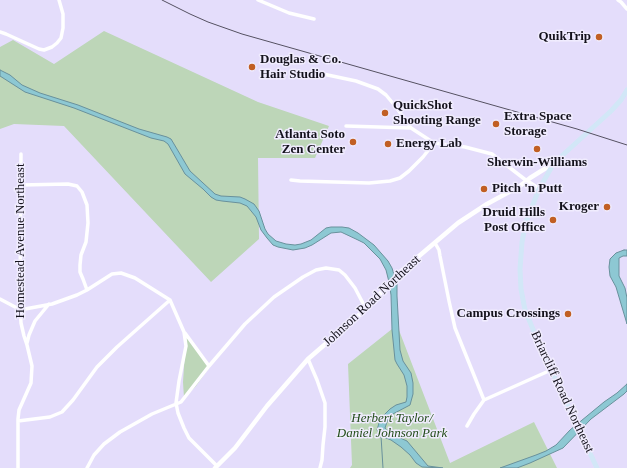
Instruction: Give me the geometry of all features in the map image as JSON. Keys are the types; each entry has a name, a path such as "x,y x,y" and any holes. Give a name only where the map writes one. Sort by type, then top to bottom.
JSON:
{"main road":[{"name":"Briarcliff Road Northeast","path":"597,468 538,344 525,310 521,289 520,269 524,228 539,189 554,163 579,142 611,111 621,100 627,90"}],"street":[{"path":"0,32 39,50 52,47 58,43 64,28 63,14 59,0"},
{"path":"258,0 289,13 314,19"},
{"path":"618,0 627,9"},
{"path":"323,74 356,81 378,89 386,95 396,107 410,128 434,143 465,147 492,154 526,181 539,189"},
{"path":"346,126 410,128"},
{"path":"291,180 369,183 390,181 400,178 409,171 434,143"},
{"name":"Homestead Avenue Northeast","path":"18,468 19,410 31,383 32,366 21,323 20,308 21,154"},
{"name":"Johnson Road Northeast","path":"216,467 235,448 267,406 308,359 366,309 399,273 458,223 520,186 554,163"},
{"path":"21,185 68,184 77,186 82,192 87,205 88,223 86,242 81,255 80,272 87,290"},
{"path":"434,243 439,250 455,328 484,400"},
{"path":"87,468 94,455 104,444 120,432 152,414 181,402 245,324 274,297 303,277 316,270 326,268 339,270 355,288 366,309"},
{"path":"0,299 25,309 63,300 87,290 112,274 121,273 135,278 170,300 184,332 209,366"},
{"path":"18,421 50,417 62,412 73,400 97,367 117,347 170,300"},
{"path":"27,343 35,321 48,304"},
{"path":"184,332 186,346 176,403 180,418 189,438 216,467"},
{"path":"308,359 325,403 324,439 320,468"},
{"path":"467,426 484,400 551,370"}],"green space":[{"path":"104,31 258,102 329,126 315,158 258,158 259,239 211,282 64,126 14,124 0,129 0,47 13,40 54,64"},
{"name":"Herbert Taylor/ Daniel Johnson Park","path":"397,325 450,463 534,422 557,468 350,468 352,465 348,364"},
{"path":"186,336 209,368 196,386 184,398 183,382"}],"shaded area":[{"path":"0,70 10,75 22,85 40,93 78,105 139,129 171,139 190,171 215,194 221,196 240,197 254,204 259,211 265,229 276,241 286,244 301,244 311,240 326,228 342,227 349,228 358,233 374,245 388,261 397,284 400,350 403,361 411,373 413,383 413,394 410,405 389,416 385,428 389,433 407,441 428,466 443,468 422,467 416,463 401,447 391,440 381,436 377,430 379,423 390,409 396,405 406,402 407,386 404,375 395,360 391,295 386,270 380,259 364,243 341,232 331,233 305,248 293,250 273,245 261,230 256,217 247,206 240,203 216,200 211,197 185,174 168,144 164,141 151,138 74,108 25,92 0,76"},
{"path":"627,250 627,256 619,258 619,276 625,288 627,298 627,324 616,287 610,276 609,267 610,259 616,253"},
{"path":"627,384 627,391 624,394 591,419 563,448 517,468 500,468 546,451 556,445 570,430"}],"waterway":[{"path":"381,436 383,468"}],"railway":[{"path":"162,0 208,22 242,34 577,129 627,145"}],"place":[{"name":"QuikTrip","path":"599,37"},
{"name":"Douglas & Co. Hair Studio","path":"252,67"},
{"name":"QuickShot Shooting Range","path":"385,113"},
{"name":"Extra Space Storage","path":"496,124"},
{"name":"Atlanta Soto Zen Center","path":"353,142"},
{"name":"Energy Lab","path":"388,144"},
{"name":"Sherwin-Williams","path":"537,149"},
{"name":"Pitch 'n Putt","path":"484,189"},
{"name":"Kroger","path":"607,207"},
{"name":"Druid Hills Post Office","path":"553,220"},
{"name":"Campus Crossings","path":"568,314"}]}
